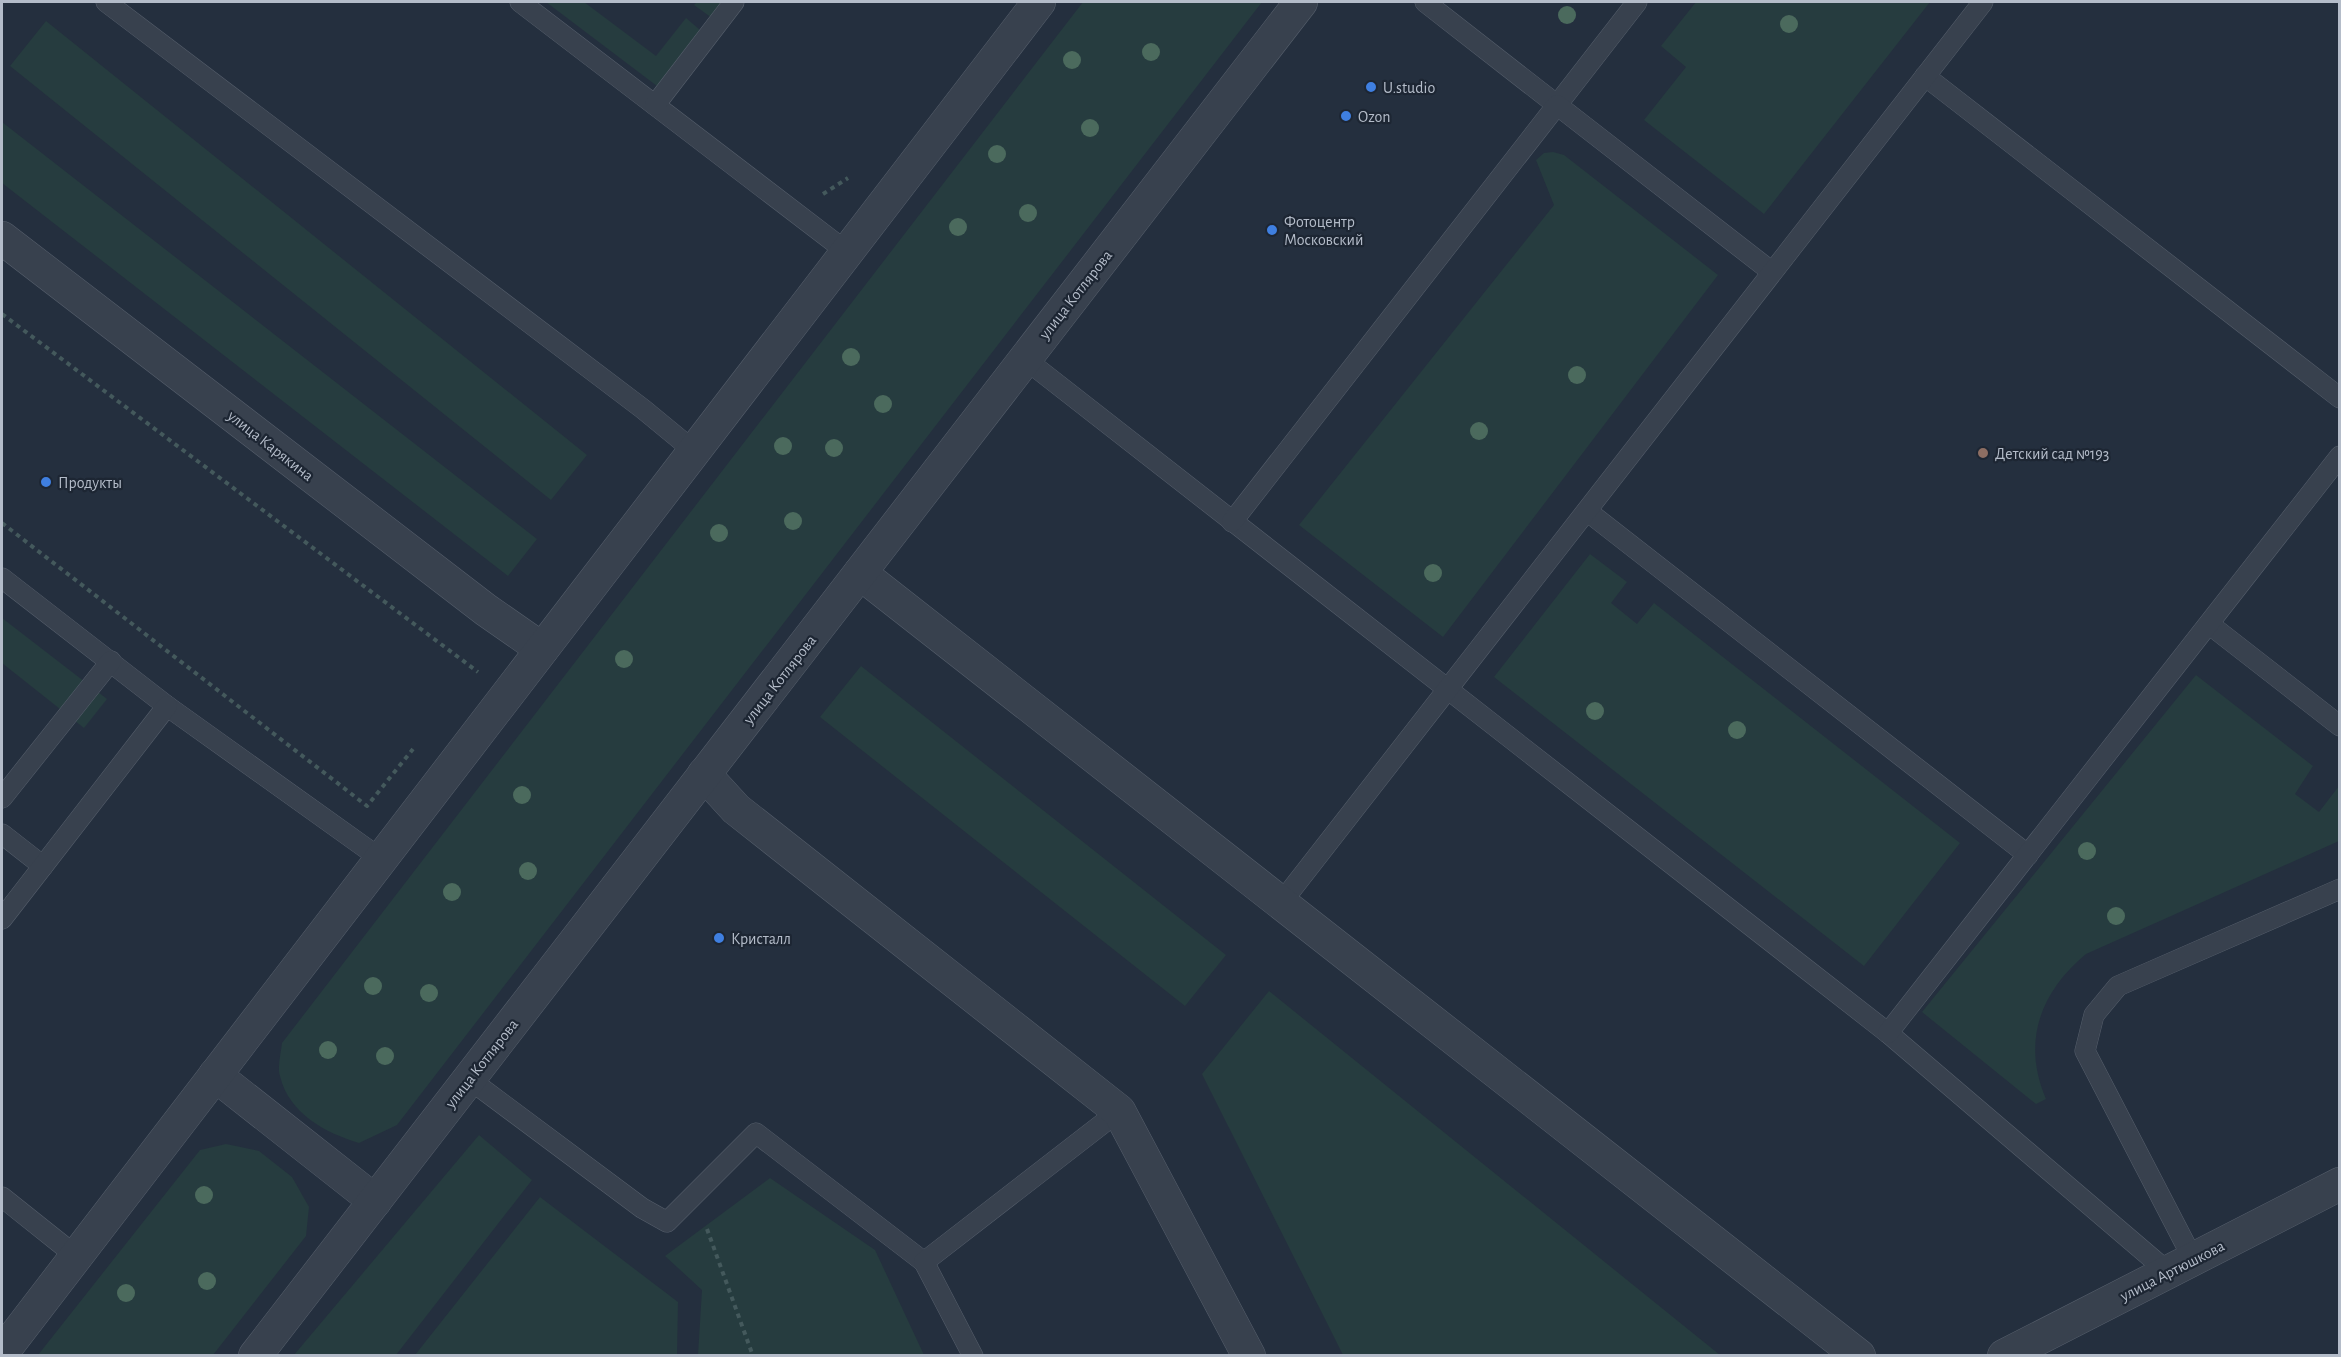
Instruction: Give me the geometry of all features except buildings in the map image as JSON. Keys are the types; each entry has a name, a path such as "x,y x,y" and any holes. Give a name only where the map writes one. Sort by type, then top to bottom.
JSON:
{"street":[{"path":"2,1353 1039,2"},
{"name":"улица Котлярова","path":"255,1356 1301,2"},
{"name":"улица Карякина","path":"2,238 486,610 542,649"},
{"path":"860,573 1859,1356"},
{"path":"704,774 736,809 1119,1110 1249,1356"},
{"path":"215,1075 375,1201"},
{"name":"улица Артюшкова","path":"2004,1356 2340,1184"}],"lane":[{"path":"106,2 643,409 694,451"},
{"path":"520,2 847,252"},
{"path":"655,105 734,2"},
{"path":"1425,2 1772,272"},
{"path":"1232,522 1637,2"},
{"path":"1281,903 1983,2"},
{"path":"1925,76 2340,398"},
{"path":"1025,359 1888,1033 2180,1265"},
{"path":"1888,1033 2340,456"},
{"path":"1587,511 2028,855"},
{"path":"2,578 167,706 381,859"},
{"path":"2209,624 2340,726"},
{"path":"2,798 111,661"},
{"path":"2,920 167,706"},
{"path":"2,834 43,866"},
{"path":"2180,1265 2085,1051 2094,1015 2118,986 2340,889"},
{"path":"469,1079 642,1208 667,1222 756,1133 924,1262 973,1356"},
{"path":"924,1262 1119,1110"},
{"path":"2,1197 76,1256"}],"path":[{"path":"2,315 476,671 511,689"},
{"path":"2,523 367,806 418,743"},
{"path":"469,680 476,671"},
{"path":"687,1203 706,1226 753,1356"}],"green space":[{"path":"546,2 584,2 656,56 686,18 700,30 657,86"},
{"path":"697,2 724,2 712,18 694,5"},
{"path":"1083,2 1262,2 397,1125 359,1143 334,1134 311,1120 292,1101 280,1076 282,1043"},
{"path":"1696,2 1930,2 1764,214 1644,120 1686,67 1661,46"},
{"path":"46,21 587,455 551,500 10,66"},
{"path":"2,122 537,539 508,576 2,183"},
{"path":"1553,152 1564,155 1718,275 1443,637 1299,525 1554,205 1536,160 1544,153"},
{"path":"1590,554 1627,582 1611,603 1637,624 1654,603 1960,843 1864,966 1494,677"},
{"path":"2,618 107,699 84,728 2,663"},
{"path":"861,666 1226,955 1185,1006 820,717"},
{"path":"2196,675 2313,766 2295,794 2319,812 2339,786 2339,841 2086,954 2057,985 2046,1002 2039,1020 2036,1058 2039,1078 2046,1099 2036,1104 1922,1012"},
{"path":"1269,991 1720,1355 1343,1355 1202,1074"},
{"path":"479,1135 532,1180 396,1355 294,1355"},
{"path":"226,1144 259,1151 292,1177 309,1207 306,1236 213,1355 38,1355 200,1150"},
{"path":"770,1178 875,1250 924,1355 698,1355 702,1290 665,1256"},
{"path":"540,1197 678,1302 677,1355 415,1355"}],"place":[{"name":"U.studio","path":"1371,87"},
{"name":"Ozon","path":"1346,116"},
{"name":"Фотоцентр Московский","path":"1272,230"},
{"name":"Детский сад №193","path":"1983,453"},
{"name":"Продукты","path":"46,482"},
{"name":"Кристалл","path":"719,938"}]}
